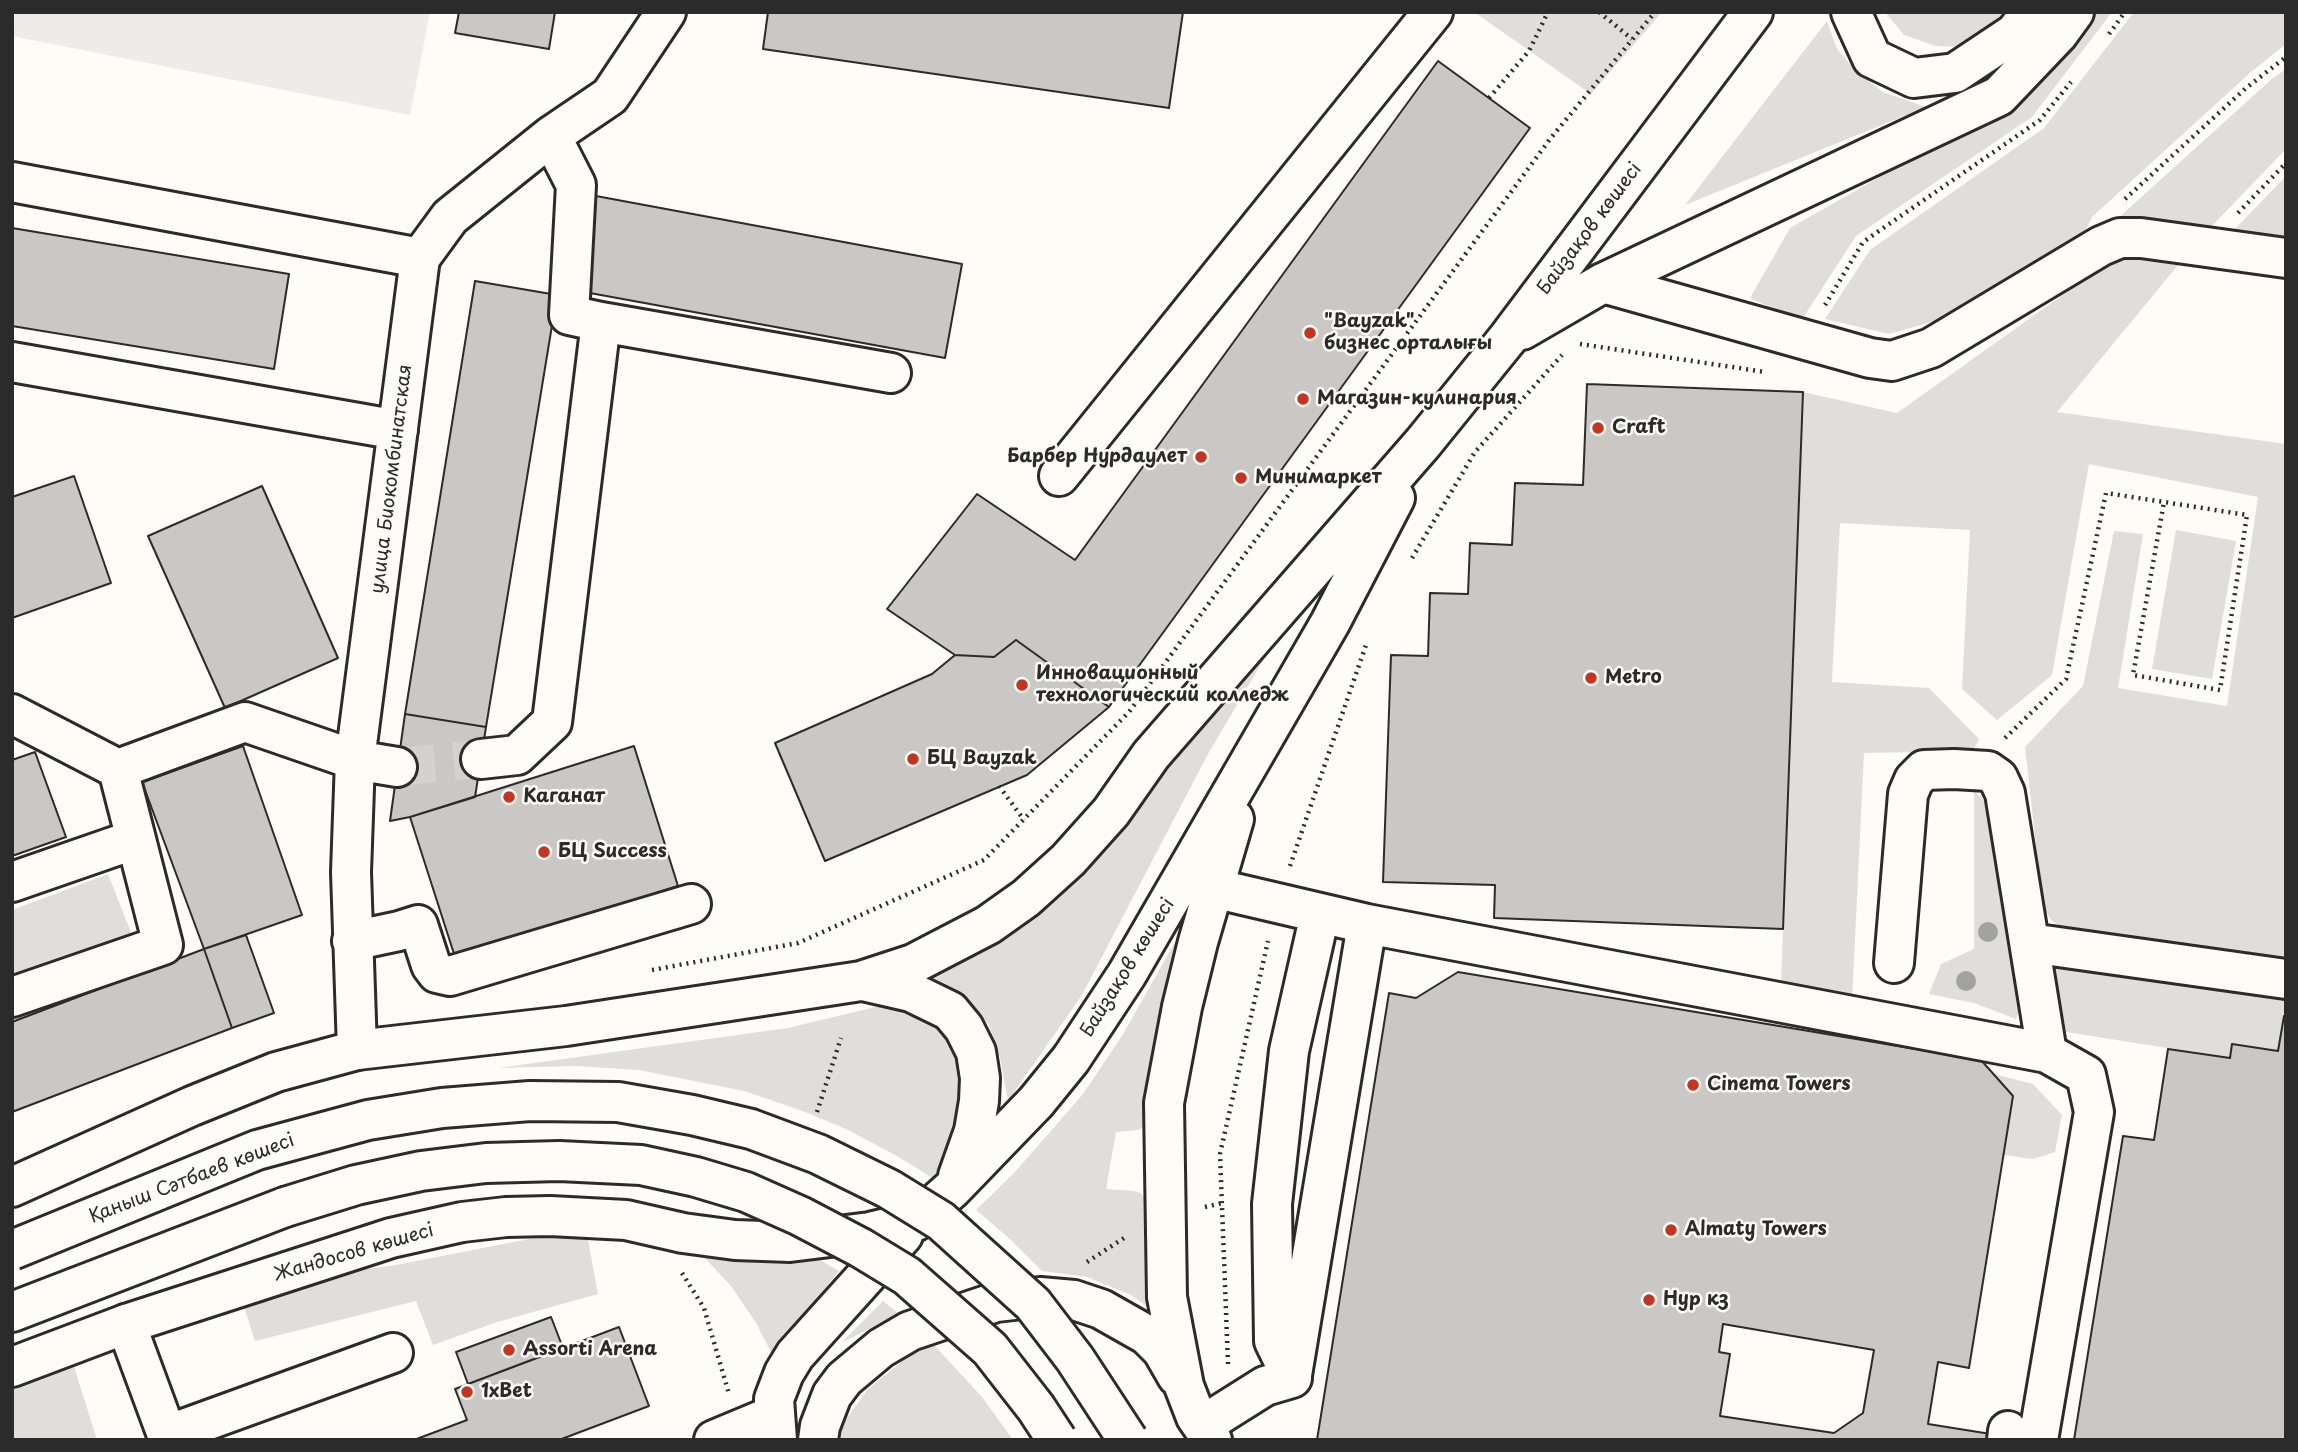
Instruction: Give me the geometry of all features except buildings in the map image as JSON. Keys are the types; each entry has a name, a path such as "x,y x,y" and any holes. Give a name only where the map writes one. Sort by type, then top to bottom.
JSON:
{"main road":[{"name":"улица Биокомбинатская","path":"357,1050 351,872 355,760 421,258 450,217 551,136 610,96 666,12"},
{"path":"1059,476 1433,12"},
{"name":"Байзақов көшесі","path":"861,981 913,964 988,925 1026,898 1068,860 1111,812 1160,745 1423,443 1508,338 1753,12"},
{"path":"1850,12 1872,58 1914,78 1955,74 2015,33 2031,12"},
{"path":"1508,338 1603,283 1999,96 2058,34 2074,12"},
{"path":"551,136 576,185 569,315 891,373"},
{"path":"12,182 421,258"},
{"path":"1603,283 1870,358 1892,361 1931,348 2101,246 2120,239 2141,238 2286,258"},
{"path":"481,759 517,755 552,722 601,322"},
{"path":"12,362 398,430"},
{"name":"Байзақов көшесі","path":"775,1428 775,1399 784,1373 795,1355 916,1220 953,1188 1036,1102 1071,1059 1127,974 1252,756 1307,678 1330,623 1423,443"},
{"path":"12,714 118,769 245,722 355,760 397,767"},
{"path":"1184,1386 1167,1297 1164,1102 1182,1007 1213,888 1252,756"},
{"path":"12,997 163,945 118,769"},
{"path":"1894,963 1908,794 1914,780 1924,770 1988,771 1998,779 2006,793 2047,1052"},
{"path":"12,883 136,839"},
{"path":"1213,888 1367,924 2047,1052 2086,1075 2094,1112 2018,1437"},
{"path":"352,940 418,925 431,965 437,973 450,976 691,904"},
{"path":"1292,1378 1274,1341 1272,1203 1289,1051 1320,914"},
{"path":"1292,1378 1367,924"},
{"path":"2029,943 2286,979"},
{"path":"12,1187 192,1106 275,1072 357,1050 566,1026 861,981 904,989 950,1011 964,1028 976,1052 980,1078 978,1111 974,1131 953,1188"},
{"name":"Қаныш Сәтбаев көшесі","path":"12,1250 257,1150 368,1120 442,1108 530,1101 618,1102 751,1129 818,1154 889,1189 942,1222 1033,1304 1075,1359 1128,1440"},
{"path":"12,1312 285,1207 356,1185 421,1171 486,1163 559,1161 641,1165 747,1192 848,1241 907,1276 990,1349 1057,1440"},
{"name":"Жандосов көшесі","path":"12,1367 125,1324 391,1238 473,1221 551,1216 626,1220 682,1233 735,1240 790,1242 870,1232 916,1220"},
{"path":"818,1440 820,1426 832,1395 844,1379 881,1348 910,1332 996,1302 1013,1299 1040,1297 1074,1300 1101,1309 1147,1335 1162,1350 1184,1386 1196,1417 1207,1433 1265,1386 1292,1378"},
{"path":"125,1324 167,1435 393,1353"},
{"path":"724,1435 775,1428"}],"path":[{"path":"1489,98 1529,51 1548,12"},
{"path":"1600,12 1632,39"},
{"path":"798,943 984,860 1129,712 1550,139 1655,12"},
{"path":"2106,38 2125,12"},
{"path":"2101,246 2102,220 2246,88 2286,57"},
{"path":"1573,342 1782,375 1863,242 2040,120 2073,79"},
{"path":"2206,246 2286,163"},
{"path":"1408,565 1475,452 1564,353"},
{"path":"2000,744 2066,679 2106,493 2164,502 2247,515 2220,690 2133,675 2164,502"},
{"path":"1228,1367 1220,1154 1277,904 1370,634"},
{"path":"999,786 1024,820"},
{"path":"1197,1209 1222,1203"},
{"path":"1083,1264 1137,1229"},
{"path":"677,1265 704,1308 729,1389 724,1435"}],"shaded area":[{"path":"15,12 430,12 410,115 12,36"},
{"path":"1662,12 1591,94 1477,14"},
{"path":"1885,12 2006,12 1969,47 1936,46 1904,35"},
{"path":"2087,12 2112,12 2032,117 1856,236 1801,321 1750,298 1790,228 2012,102"},
{"path":"2134,12 2286,12 2286,44 2251,72 2092,217 2085,231 1956,315 1889,334 1825,319 1870,250 2044,128"},
{"path":"1827,21 1837,49 1856,71 1883,92 1926,107 1685,205"},
{"path":"2286,69 2286,149 2210,228 2147,217 2116,220 2273,78"},
{"path":"2286,176 2286,239 2233,231"},
{"path":"2116,257 2178,265 2057,412 2286,444 2286,965 2068,931 2052,921 2043,907 2025,747 2083,686 2114,531 2143,534 2118,688 2227,706 2258,497 2089,464 2052,675 1997,720 1962,689 1970,530 1840,523 1832,682 1929,688 1979,739 1973,751 1864,753 1852,1001 1781,984 1803,392 1897,413"},
{"path":"2176,530 2236,541 2212,679 2152,669"},
{"path":"1270,625 1277,637 1208,754 1082,995 1008,1101 1000,1058 989,1025 970,1002 950,987 931,978 973,956 1013,929"},
{"path":"1974,790 1991,808 2015,974 2023,1001 2016,1019 1974,1003 1929,994 1941,964 1974,949"},
{"path":"108,874 132,935 13,980 12,910"},
{"path":"1192,912 1146,1126 1138,1130 1116,1132 1106,1189 1134,1191 1141,1193 1145,1199 1155,1312 1131,1295 1087,1277 1042,1271 976,1210 1015,1172 1083,1094 1122,1036"},
{"path":"2054,965 2286,997 2286,1016 2278,1051 2232,1044 2230,1058 2066,1032"},
{"path":"896,1002 951,1032 968,1090 947,1156 934,1179 846,1129 744,1091 639,1070 576,1066 498,1068 788,1028"},
{"path":"1994,1074 2033,1084 2062,1115 2055,1152 2033,1159 2004,1155 2013,1096"},
{"path":"570,1231 588,1240 598,1294 497,1322 433,1345 416,1301 255,1341 242,1301 294,1290 331,1274 396,1265"},
{"path":"703,1256 753,1263 795,1264 820,1260 839,1271 772,1354 756,1323 731,1286"},
{"path":"883,1301 899,1314 841,1343"},
{"path":"934,1345 982,1397 1013,1440 838,1440 841,1426 868,1389 909,1356"},
{"path":"71,1357 97,1440 12,1440 12,1379"}],"tunnel":[{"path":"397,767 481,759"}],"place":[{"name":"\"Bayzak\" бизнес орталығы","path":"1310,333"},
{"name":"Магазин-кулинария","path":"1303,399"},
{"name":"Craft","path":"1598,428"},
{"name":"Барбер Нурдаулет","path":"1201,457"},
{"name":"Минимаркет","path":"1241,478"},
{"name":"Metro","path":"1591,678"},
{"name":"Инновационный технологический колледж","path":"1022,685"},
{"name":"БЦ Bayzak","path":"913,759"},
{"name":"Каганат","path":"509,797"},
{"name":"БЦ Success","path":"544,852"},
{"name":"Cinema Towers","path":"1693,1085"},
{"name":"Almaty Towers","path":"1671,1230"},
{"name":"Нур кз","path":"1649,1300"},
{"name":"Assorti Arena","path":"509,1350"},
{"name":"1xBet","path":"467,1392"}]}
